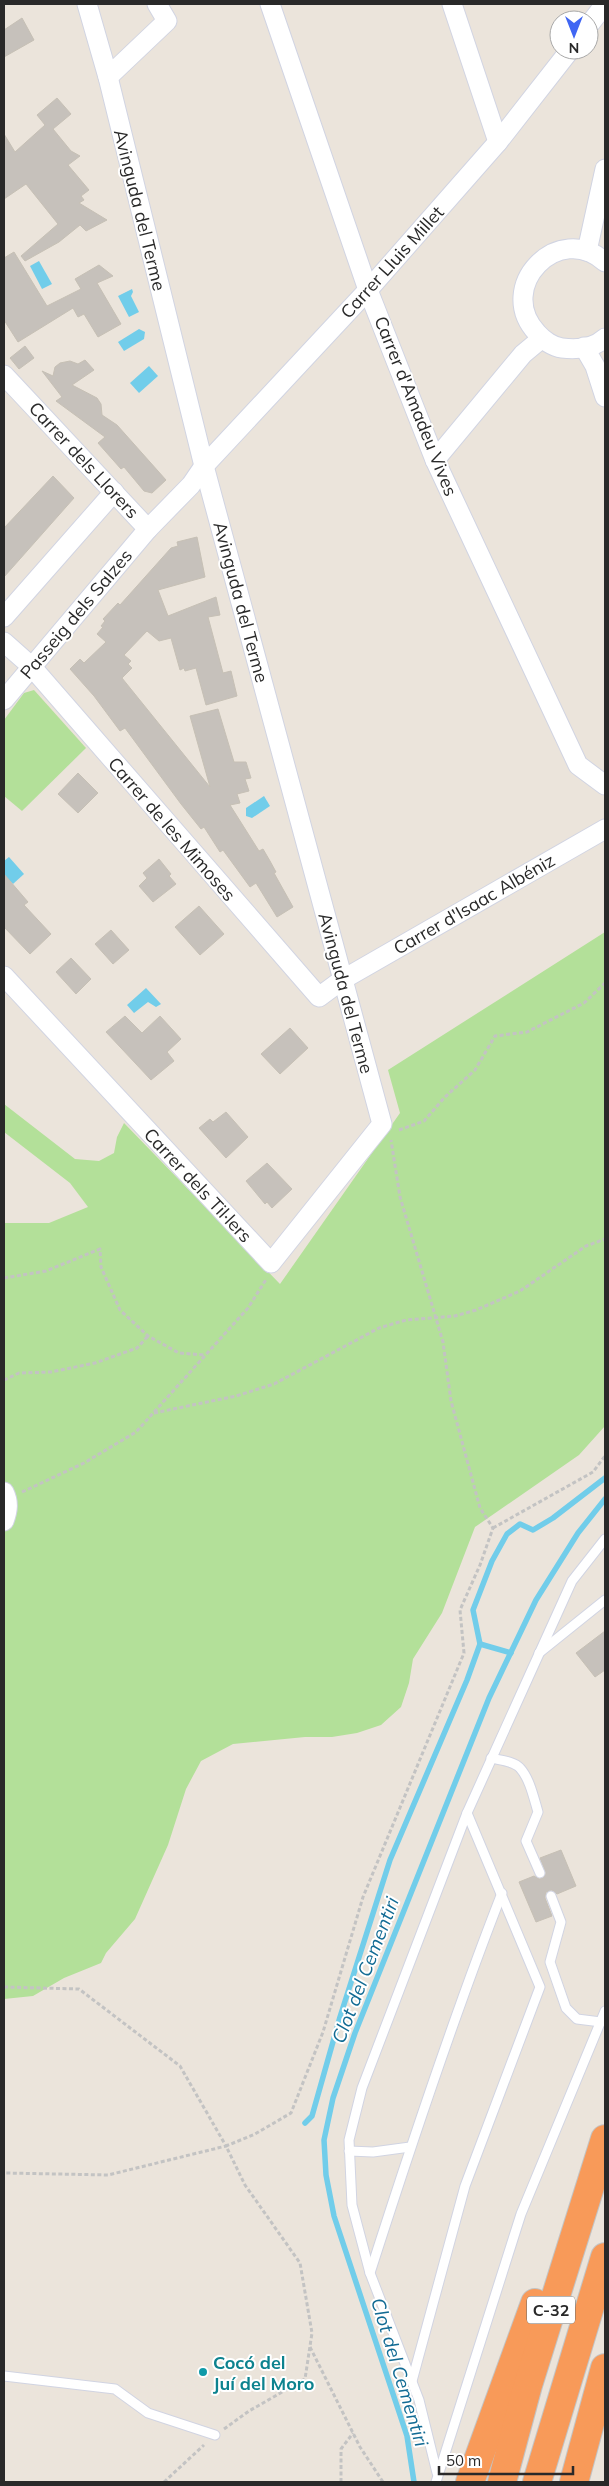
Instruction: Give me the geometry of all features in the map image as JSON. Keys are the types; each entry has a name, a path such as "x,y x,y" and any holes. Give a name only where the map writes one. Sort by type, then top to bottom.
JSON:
{"highway":[{"name":"C-32","path":"502,2482 528,2385 605,2139"},
{"path":"470,2482 556,2244 584,2204"},
{"name":"C-32","path":"537,2482 605,2258"},
{"path":"574,2482 605,2368"}],"street":[{"name":"Avinguda del Terme","path":"87,4 108,77 204,466 342,980 385,1129"},
{"path":"108,77 167,21 157,4"},
{"name":"Carrer d'Amadeu Vives","path":"270,4 368,290 435,460 578,765 605,785"},
{"path":"452,4 498,142"},
{"name":"Carrer Lluis Millet","path":"204,466 368,290 498,142 562,60"},
{"path":"587,251 605,169"},
{"path":"605,262 587,251 569,249 558,251 535,266 525,282 522,296 524,313 530,326 541,339 559,348 577,350 600,342 605,338"},
{"path":"435,460 523,354 541,339"},
{"path":"584,347 595,366 605,397"},
{"name":"Carrer dels Llorers","path":"4,375 148,529 191,485 204,466"},
{"path":"4,617 114,492"},
{"name":"Passeig dels Salzes","path":"4,700 148,529"},
{"name":"Carrer de les Mimoses","path":"4,642 31,666 318,997 342,980"},
{"name":"Carrer d'Isaac Albéniz","path":"342,980 605,829"},
{"name":"Carrer dels Til·lers","path":"4,976 271,1263"},
{"path":"271,1263 385,1129"},
{"path":"4,1521 8,1511 5,1495"}],"lane":[{"path":"436,2478 412,2381 370,2272 352,2205 349,2140 362,2088 467,1813 490,1758 572,1581 605,1538"},
{"path":"537,1654 605,1600"},
{"path":"490,1758 507,1761 520,1767 532,1792 538,1812 526,1841 540,1873"},
{"path":"412,2381 465,2186 540,1987 467,1813"},
{"path":"370,2272 410,2147 468,1981 502,1894"},
{"path":"551,1896 562,1922 550,1962 566,2008 577,2019 601,2022"},
{"path":"436,2478 521,2214 605,2011"},
{"path":"349,2151 373,2152 410,2147"},
{"path":"4,2376 115,2389 148,2413 215,2435"}],"path":[{"path":"493,1528 480,1508 472,1480 451,1401 444,1342 400,1197 392,1141 385,1129 424,1121 445,1097 475,1070 496,1036 526,1032 584,1003 605,983"},
{"path":"154,1413 236,1396 274,1384 379,1328 406,1320 455,1316 476,1310 520,1290 586,1246 605,1240"},
{"path":"4,1278 46,1271 100,1249 101,1267 120,1310 148,1336 179,1352 206,1355"},
{"path":"5,1495 84,1464 136,1432 248,1308 267,1278 271,1263"},
{"path":"4,1380 19,1373 51,1372 95,1363 137,1348 148,1336"},
{"path":"4,2173 108,2175 226,2146 255,2134 291,2113 323,2032 363,1897 464,1653 460,1610 480,1565 493,1528 593,1472 605,1456"},
{"path":"4,1987 79,1989 180,2066 226,2146 245,2184 300,2263 312,2333 305,2379 249,2411 215,2435 164,2482"},
{"path":"310,2346 353,2433 383,2482"},
{"path":"342,2482 341,2449 353,2433"}],"green space":[{"path":"34,690 86,748 22,811 4,796 4,720 24,693"},
{"path":"605,932 605,1426 579,1455 475,1527 442,1613 413,1659 409,1683 401,1707 381,1725 357,1733 332,1737 305,1737 233,1744 201,1761 186,1789 168,1845 135,1919 106,1953 101,1963 64,1978 33,1996 4,1999 4,1223 49,1223 88,1207 70,1183 4,1132 4,1104 75,1159 99,1161 114,1153 117,1137 124,1123 280,1284 400,1113 388,1070"}],"water":[{"path":"39,261 52,284 42,289 30,266"},
{"path":"132,289 131,296 139,312 129,317 118,296"},
{"path":"139,329 145,332 144,339 124,351 118,342"},
{"path":"149,366 158,376 139,393 130,383"},
{"path":"264,796 270,806 252,818 246,816 246,808"},
{"path":"9,857 24,874 13,884 4,875 4,861"},
{"path":"146,988 161,1004 156,1007 148,1002 134,1013 127,1005"}],"building":[{"path":"22,18 34,40 4,57 4,30"},
{"path":"57,98 71,114 53,129 71,151 80,156 68,165 89,190 81,196 84,200 79,203 107,220 86,231 80,225 59,242 25,261 21,256 58,224 26,184 4,199 4,134 15,152 45,125 37,115"},
{"path":"14,252 47,306 81,289 75,279 99,265 113,276 97,283 121,324 98,337 84,314 78,317 73,308 18,342 4,320 4,258"},
{"path":"25,346 34,358 19,369 10,358"},
{"path":"85,360 94,370 72,385 97,398 101,404 102,415 117,425 166,480 152,493 144,491 124,467 121,469 98,443 105,437 56,401 62,397 42,371 53,376 55,367 60,363 70,361 78,364"},
{"path":"53,476 74,498 4,577 4,528"},
{"path":"197,537 205,577 158,590 168,616 216,597 220,615 208,617 223,673 231,671 237,696 206,705 196,668 185,671 184,668 180,670 171,638 159,641 147,631 124,655 131,661 128,664 132,668 122,678 210,787 190,716 218,709 234,762 246,762 251,778 245,779 249,791 237,794 240,803 230,805 259,851 263,849 293,907 277,917 256,883 250,887 223,850 220,852 204,827 201,829 181,804 125,728 120,731 94,696 70,669 80,659 84,663 106,642 97,634 103,627 101,626 105,621 103,619 118,603 120,605 171,548 178,546 177,542"},
{"path":"78,773 98,793 78,813 58,794"},
{"path":"159,859 176,884 153,902 139,886 147,878 143,873"},
{"path":"4,874 28,902 24,905 51,934 30,954 4,927"},
{"path":"199,906 224,934 200,955 175,927"},
{"path":"111,930 129,950 113,964 95,944"},
{"path":"71,958 91,979 76,994 56,972"},
{"path":"125,1016 142,1033 160,1016 181,1039 167,1052 174,1061 151,1080 106,1032"},
{"path":"290,1028 308,1048 280,1074 261,1054"},
{"path":"226,1112 248,1137 226,1158 199,1128 210,1119 213,1122"},
{"path":"267,1163 292,1189 272,1208 267,1202 265,1204 246,1181"},
{"path":"605,1631 605,1670 595,1677 576,1653"},
{"path":"561,1850 576,1886 557,1894 552,1890 546,1892 545,1898 552,1916 536,1922 519,1882 534,1876 539,1879 543,1878 546,1873 540,1858"}],"waterway":[{"path":"305,2123 312,2116 340,2017 390,1860 467,1680 480,1644 473,1610 492,1561 507,1534 520,1524 533,1530 553,1518 605,1478"},
{"name":"Clot del Cementiri","path":"414,2482 407,2436 334,2216 326,2175 324,2140 333,2098 355,2033 489,1698 536,1600 578,1533 605,1499"},
{"path":"480,1644 511,1653"}],"place":[{"name":"Cocó del Juí del Moro","path":"203,2372"}]}
